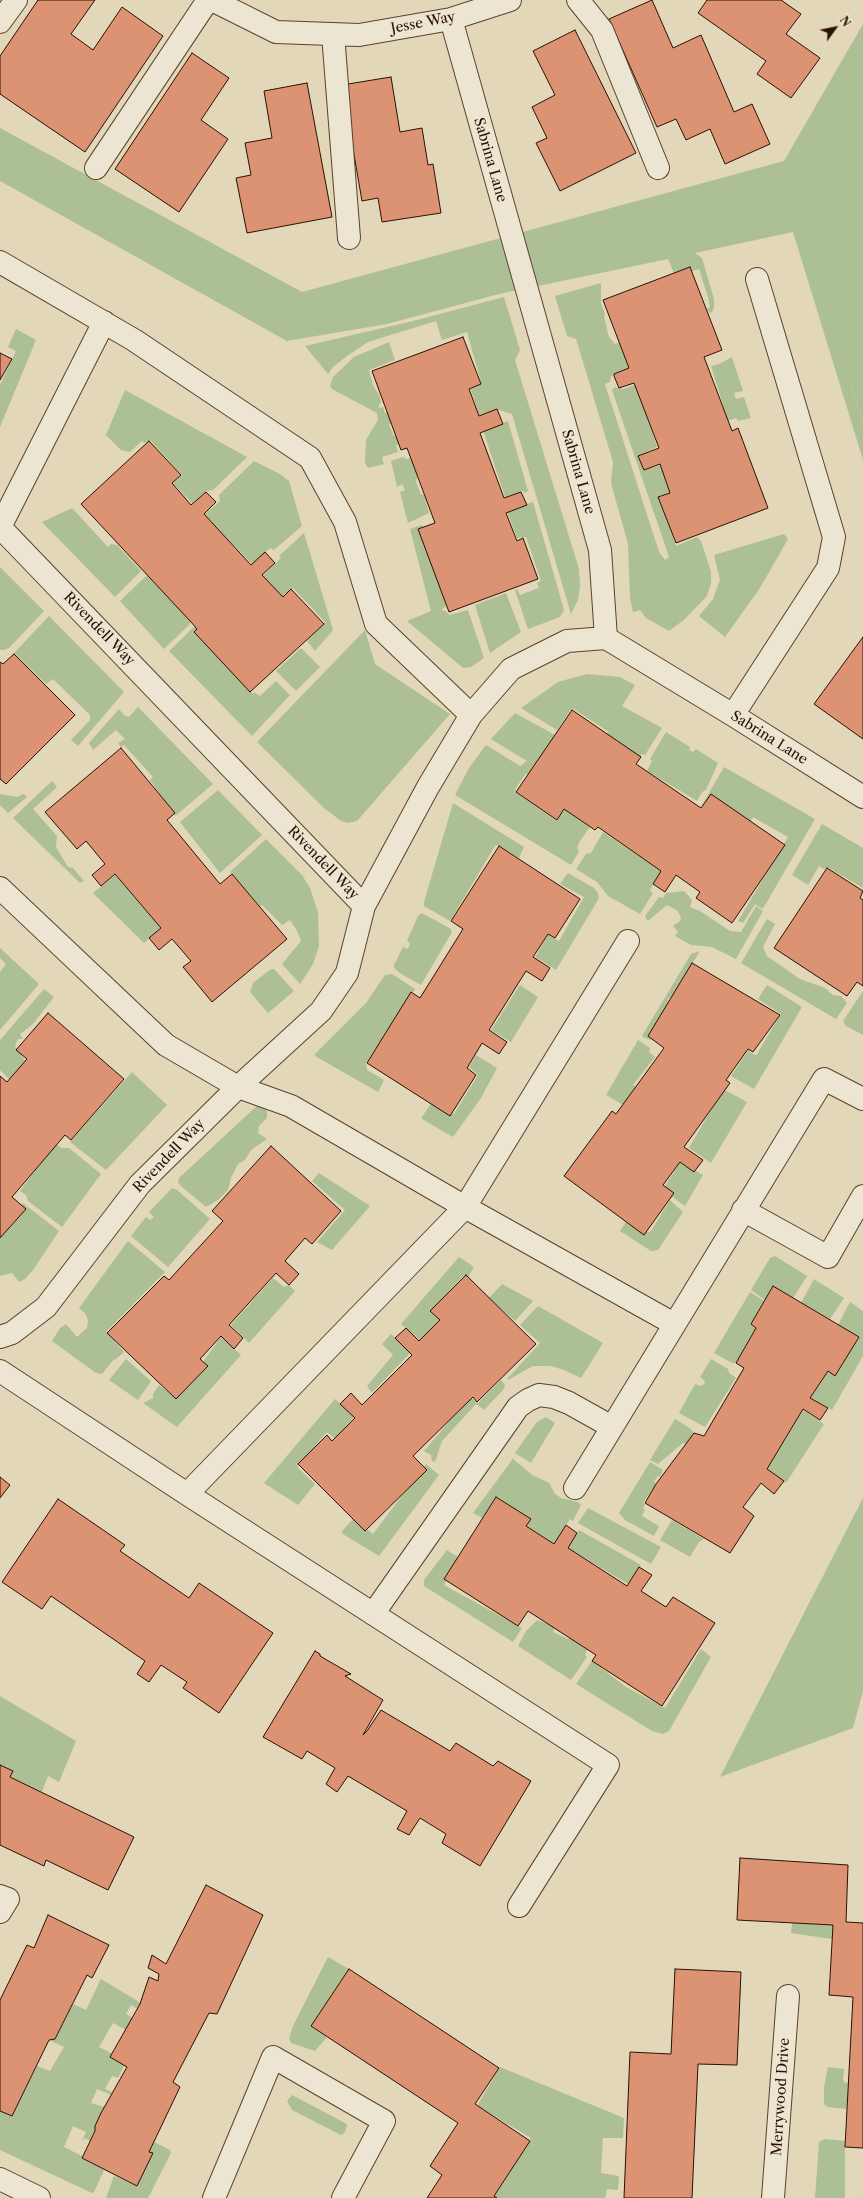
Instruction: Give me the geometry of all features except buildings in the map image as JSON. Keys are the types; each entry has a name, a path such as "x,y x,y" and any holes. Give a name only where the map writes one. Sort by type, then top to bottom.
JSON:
{"street":[{"path":"0,22 16,0"},
{"path":"96,168 208,0"},
{"name":"Jesse Way","path":"212,0 276,32 359,35 451,19 510,0"},
{"path":"578,0 602,30 658,168"},
{"name":"Sabrina Lane","path":"451,19 600,550 606,638 733,715 863,797"},
{"path":"333,34 350,238"},
{"path":"0,262 134,340 310,458 346,522 376,624 471,715"},
{"path":"733,715 828,568 834,537 757,279"},
{"path":"0,527 104,322"},
{"name":"Rivendell Way","path":"0,527 364,906 347,972 321,1011 238,1087 140,1184 46,1307 12,1333 0,1336"},
{"path":"364,906 428,787 471,715 511,669 567,641 606,638"},
{"path":"0,888 166,1045 238,1087 290,1106 465,1207 674,1324"},
{"path":"187,1494 465,1207 628,941"},
{"path":"575,1488 824,1079 863,1099"},
{"path":"744,1210 828,1257 863,1196"},
{"path":"0,1371 187,1494 608,1765 518,1906"},
{"path":"373,1614 518,1407 539,1395 554,1397 569,1403 612,1427"},
{"name":"Merrywood Drive","path":"773,2198 788,1996"},
{"path":"214,2198 273,2057 384,2122 343,2198"},
{"path":"0,2179 39,2198"}],"green space":[{"path":"863,24 863,423 838,348 863,424 863,460 793,232 695,253 702,258 714,299 714,307 710,313 707,309 710,307 708,297 699,269 675,276 668,259 499,294 387,324 287,341 0,181 0,128 302,292 784,161"},
{"path":"601,283 601,303 605,314 604,317 609,337 615,344 623,341 634,368 611,376 610,382 605,384 659,552 665,560 669,557 612,390 615,387 623,389 637,384 657,447 640,455 643,470 662,465 672,492 659,496 676,546 697,537 701,541 711,572 711,583 707,596 685,619 669,631 646,618 640,610 633,612 630,598 628,544 611,483 613,462 576,339 567,336 555,296"},
{"path":"504,297 520,350 515,360 579,569 580,586 578,600 571,614 512,414 499,410 479,415 469,384 481,382 467,332 442,340 436,321 368,342 333,367 328,374 305,346 413,321"},
{"path":"16,329 36,340 0,427 0,385 16,351 8,347"},
{"path":"389,342 395,360 369,370 373,385 380,397 381,403 379,404 379,408 383,407 385,413 390,413 393,421 389,425 394,436 398,436 400,442 396,446 398,452 382,457 384,464 368,468 365,463 366,440 378,420 377,413 332,389 330,386 333,377 354,357"},
{"path":"732,357 743,391 734,393 736,399 744,397 751,418 738,421 736,418 728,421 711,366 719,364"},
{"path":"125,390 247,457 213,490 207,491 192,503 173,483 182,475 150,440 145,443 142,441 130,452 121,450 106,435"},
{"path":"508,421 528,491 525,493 523,491 505,497 483,430"},
{"path":"403,457 406,459 413,458 420,476 417,478 416,482 421,494 424,495 429,513 408,523 400,492 405,490 402,484 397,487 391,461"},
{"path":"254,461 280,474 289,481 302,526 274,550 270,548 253,565 204,515 220,501 219,495"},
{"path":"533,502 564,610 560,617 528,629 515,590 517,589 520,595 539,588 537,583 541,581 526,537 517,538 507,511"},
{"path":"72,508 108,547 111,544 117,545 141,571 115,597 42,522"},
{"path":"422,525 446,606 441,610 446,611 449,615 468,610 484,658 471,667 463,668 407,621 431,611 410,529"},
{"path":"304,533 333,630 315,651 307,641 325,622 293,588 288,594 287,601 262,577 281,558 279,556"},
{"path":"784,534 788,539 760,588 725,637 699,616 713,599 720,580 714,555"},
{"path":"0,567 44,611 9,648 4,650 0,650"},
{"path":"155,573 190,619 190,624 164,649 120,601 145,577"},
{"path":"506,593 521,632 490,653 475,605"},
{"path":"49,616 124,692 78,746 71,740 90,720 90,715 53,679 46,684 14,653"},
{"path":"195,626 221,659 253,694 254,692 260,696 276,681 290,695 252,736 169,651"},
{"path":"365,630 375,664 450,714 357,821 348,823 341,821 324,808 257,742"},
{"path":"301,648 320,667 296,691 276,671"},
{"path":"587,674 620,677 635,685 622,706 662,728 645,755 642,754 640,757 604,736 609,732 572,708 557,730 521,708 558,682"},
{"path":"138,707 213,784 175,816 150,780 153,777 124,745 121,747 118,743 125,739 116,730 93,750 89,743 119,709 125,716 129,717"},
{"path":"515,713 555,735 528,775 526,773 515,792 557,821 564,809 590,827 580,841 577,848 579,851 571,865 455,795 469,768 486,745 520,766 527,761 491,739"},
{"path":"666,732 690,747 689,750 693,752 696,749 718,763 706,790 702,792 697,801 647,771 652,761 650,759"},
{"path":"724,767 815,819 764,907 762,909 755,904 743,923 738,921 788,837 753,817 750,822 702,805"},
{"path":"52,781 57,787 33,809 57,836 56,847 68,867 73,868 84,881 80,883 13,818"},
{"path":"218,790 262,835 220,873 180,822"},
{"path":"0,794 17,797 24,794 27,797 8,813 0,805"},
{"path":"453,803 524,847 519,858 498,845 495,846 450,921 424,906 424,902"},
{"path":"822,824 863,848 863,888 827,867 824,869 819,866 808,885 792,875"},
{"path":"603,832 661,871 650,891 653,893 640,914 608,896 597,882 576,869 586,854 591,853"},
{"path":"266,839 302,875 310,888 318,912 319,946 313,964 300,984 282,964 301,941 297,931 290,920 282,925 262,905 260,906 230,872"},
{"path":"568,873 594,888 598,893 599,898 556,970 535,957 548,935 559,941 584,897 560,884"},
{"path":"115,875 161,928 144,943 93,893"},
{"path":"684,891 692,900 690,907 700,911 730,931 741,932 756,906 763,911 736,959 712,947 691,945 675,936 678,932 673,926 680,921 681,918 678,911 667,905 647,920 645,916 659,897 663,898 666,893"},
{"path":"422,913 451,929 452,932 421,985 400,973 394,968 394,965 403,947 407,949 409,947 410,943 407,941 418,916"},
{"path":"767,919 775,924 763,947 767,956 800,979 825,988 833,995 841,996 847,1003 836,1019 741,963"},
{"path":"0,948 39,984 0,1030 0,972 6,964 0,958"},
{"path":"700,951 672,997 667,999 674,1006 654,1041 645,1038 642,1036 691,954"},
{"path":"271,969 274,969 294,991 268,1013 250,992 253,983"},
{"path":"392,974 415,989 366,1063 367,1070 384,1080 378,1092 315,1056 315,1054 366,1003 385,975"},
{"path":"520,985 538,997 511,1042 491,1030"},
{"path":"767,985 802,1007 754,1089 731,1076 748,1051 755,1055 758,1054 781,1014 758,999"},
{"path":"44,989 54,997 32,1025 20,1034 23,1039 18,1039 15,1046 26,1062 11,1081 0,1070 0,1040"},
{"path":"863,991 863,1035 846,1026 843,1021"},
{"path":"638,1040 650,1048 649,1052 655,1057 633,1085 637,1088 623,1105 606,1095"},
{"path":"476,1055 497,1068 481,1098 453,1137 422,1119 422,1117 432,1102 454,1114 478,1075 469,1067"},
{"path":"132,1072 167,1105 106,1170 70,1142"},
{"path":"723,1089 747,1102 711,1163 689,1148"},
{"path":"259,1104 267,1111 267,1118 259,1126 258,1133 267,1139 251,1150 245,1160 238,1164 231,1178 228,1190 218,1200 206,1207 181,1186 178,1182 179,1178"},
{"path":"55,1143 61,1148 69,1148 101,1174 62,1227 28,1201 26,1195 20,1191"},
{"path":"680,1162 703,1175 685,1206 671,1196 674,1192 664,1188"},
{"path":"319,1173 370,1206 332,1250 317,1242 345,1210 312,1181"},
{"path":"172,1188 177,1190 210,1219 168,1267 131,1236 146,1217 150,1220 154,1217 149,1212"},
{"path":"670,1200 683,1212 658,1250 651,1251 620,1231 627,1220 648,1232 651,1231"},
{"path":"23,1203 59,1231 33,1270 25,1279 19,1282 12,1273 0,1276 0,1235"},
{"path":"128,1241 165,1272 106,1332 124,1352 115,1360 114,1359 102,1374 96,1373 52,1341 60,1328 66,1324 77,1337 87,1328 88,1320 85,1313 79,1308"},
{"path":"775,1256 807,1276 793,1298 773,1286 765,1300 751,1290 770,1258"},
{"path":"459,1257 474,1267 467,1279 463,1276 431,1311 440,1319 421,1341 401,1324"},
{"path":"273,1278 284,1287 289,1285 295,1291 249,1343 231,1325"},
{"path":"814,1279 844,1298 830,1319 801,1303"},
{"path":"502,1284 533,1301 515,1321 489,1298"},
{"path":"750,1292 764,1301 751,1324 756,1328 736,1363 732,1363 714,1353"},
{"path":"850,1302 863,1311 863,1356 832,1410 810,1398 828,1371 835,1376 859,1337 838,1325"},
{"path":"538,1306 603,1343 581,1378 551,1366 533,1366 508,1380 507,1379 540,1343 520,1325"},
{"path":"391,1334 411,1352 372,1393 367,1386 393,1355 382,1344"},
{"path":"221,1337 241,1355 177,1427 143,1403 153,1398 153,1394 159,1385 176,1399"},
{"path":"126,1359 151,1381 138,1400 109,1380"},
{"path":"711,1359 728,1369 729,1373 736,1378 705,1427 679,1413 695,1384 701,1386 704,1384 705,1381 700,1377"},
{"path":"501,1380 505,1385 503,1390 484,1410 476,1404 442,1441 435,1462 432,1461 431,1455 424,1451 470,1397 478,1403"},
{"path":"335,1399 355,1416 335,1439 327,1432 297,1467 315,1484 298,1505 264,1483"},
{"path":"803,1410 824,1424 786,1483 767,1469"},
{"path":"546,1417 555,1423 531,1463 515,1453 537,1422"},
{"path":"675,1419 691,1429 694,1433 686,1444 683,1443 658,1464 650,1460"},
{"path":"512,1458 532,1475 549,1483 555,1494 561,1498 578,1502 581,1505 573,1521 570,1519 554,1544 526,1526 530,1520 496,1497 482,1518 473,1513"},
{"path":"650,1462 663,1470 660,1477 658,1476 654,1481 656,1484 643,1503 645,1504 643,1508 645,1510 642,1516 659,1526 654,1536 625,1520 619,1513"},
{"path":"426,1464 439,1475 379,1556 343,1534 342,1531 353,1519 373,1534"},
{"path":"863,1498 863,1691 853,1728 720,1777"},
{"path":"588,1508 661,1547 651,1564 578,1523"},
{"path":"672,1520 704,1539 699,1542 690,1557 660,1540"},
{"path":"579,1530 641,1565 628,1584 568,1548"},
{"path":"447,1550 459,1558 444,1585 522,1628 513,1642 424,1586 424,1580"},
{"path":"537,1620 554,1628 553,1632 568,1639 570,1638 587,1649 585,1655 587,1657 571,1680 518,1646 526,1631"},
{"path":"701,1649 711,1657 669,1731 663,1734 652,1731 576,1684 592,1661 626,1687 665,1708"},
{"path":"0,1696 76,1741 59,1782 48,1776 42,1792 14,1779 10,1776 13,1771 0,1765"},
{"path":"792,1923 833,1925 832,1939 791,1933"},
{"path":"328,1957 349,1969 311,2026 327,2037 315,2051 291,2043 289,2038 293,2026"},
{"path":"101,1979 141,2003 138,2009 131,2005 126,2014 133,2018 126,2030 113,2023 99,2047 115,2055 125,2064 118,2078 112,2076 105,2089 112,2092 111,2095 97,2089 91,2103 105,2107 90,2141 85,2138 82,2141 86,2132 73,2126 64,2147 104,2170 94,2192 92,2193 0,2150 0,2111 12,2116 37,2066 50,2071 64,2047 49,2040 55,2039 73,2004 86,2010"},
{"path":"500,2067 624,2118 623,2138 603,2138 601,2173 619,2176 618,2190 607,2189 605,2198 497,2198 494,2196 531,2138 477,2106"},
{"path":"828,2067 844,2069 843,2080 845,2083 849,2082 847,2109 827,2107 824,2104 824,2087"},
{"path":"292,2095 345,2123 347,2125 345,2132 341,2135 292,2110 287,2101"},
{"path":"824,2139 845,2141 845,2198 815,2198 819,2142"},
{"path":"154,2142 170,2150 171,2153 148,2198 106,2198 114,2176 137,2186 153,2153 149,2152"}]}
